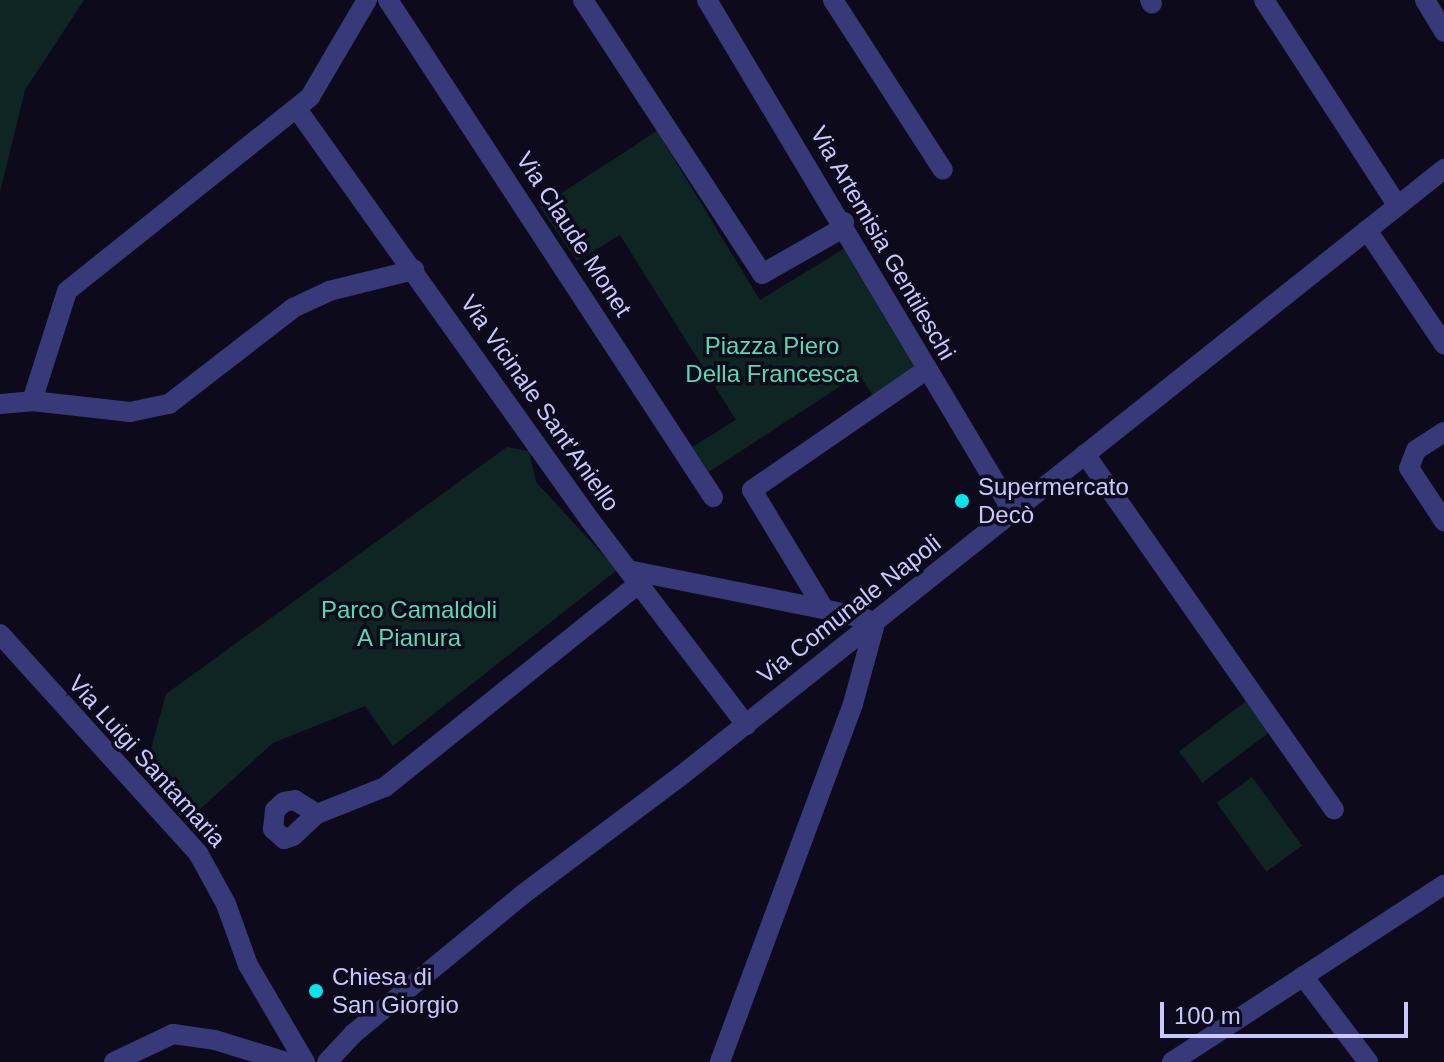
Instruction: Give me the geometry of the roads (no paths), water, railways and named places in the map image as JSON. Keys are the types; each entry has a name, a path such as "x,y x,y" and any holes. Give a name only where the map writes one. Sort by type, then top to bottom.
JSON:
{"street":[{"path":"32,401 67,291 297,109 321,84 367,0"},
{"name":"Via Claude Monet","path":"388,0 713,497"},
{"path":"583,0 755,266 827,226 844,222"},
{"name":"Via Artemisia Gentileschi","path":"707,0 844,222 926,370 1013,512"},
{"path":"833,0 943,170"},
{"path":"1264,0 1397,205"},
{"path":"1425,0 1444,32"},
{"name":"Via Vicinale Sant'Aniello","path":"297,109 634,576 746,725"},
{"name":"Via Comunale Napoli","path":"327,1062 353,1034 522,895 746,725 1444,169"},
{"path":"1367,230 1444,344"},
{"path":"0,404 32,401 130,412 169,404 293,308 329,291 414,270"},
{"path":"824,609 752,490 926,370"},
{"path":"1444,432 1416,450 1409,468 1444,521"},
{"path":"1085,454 1334,810"},
{"path":"317,814 385,787 634,576 824,609 873,622 853,704 720,1062"},
{"name":"Via Luigi Santamaria","path":"0,634 198,853 285,1034 305,1062"},
{"path":"1172,1062 1444,885"},
{"path":"1303,976 1368,1062"},
{"path":"114,1062 161,1036 180,1035 286,1062"}],"place":[{"name":"Supermercato Decò","path":"962,501"},
{"name":"Chiesa di San Giorgio","path":"316,991"}],"park label":[{"name":"Piazza Piero Della Francesca","path":"772,360"},
{"name":"Parco Camaldoli A Pianura","path":"409,624"}]}
